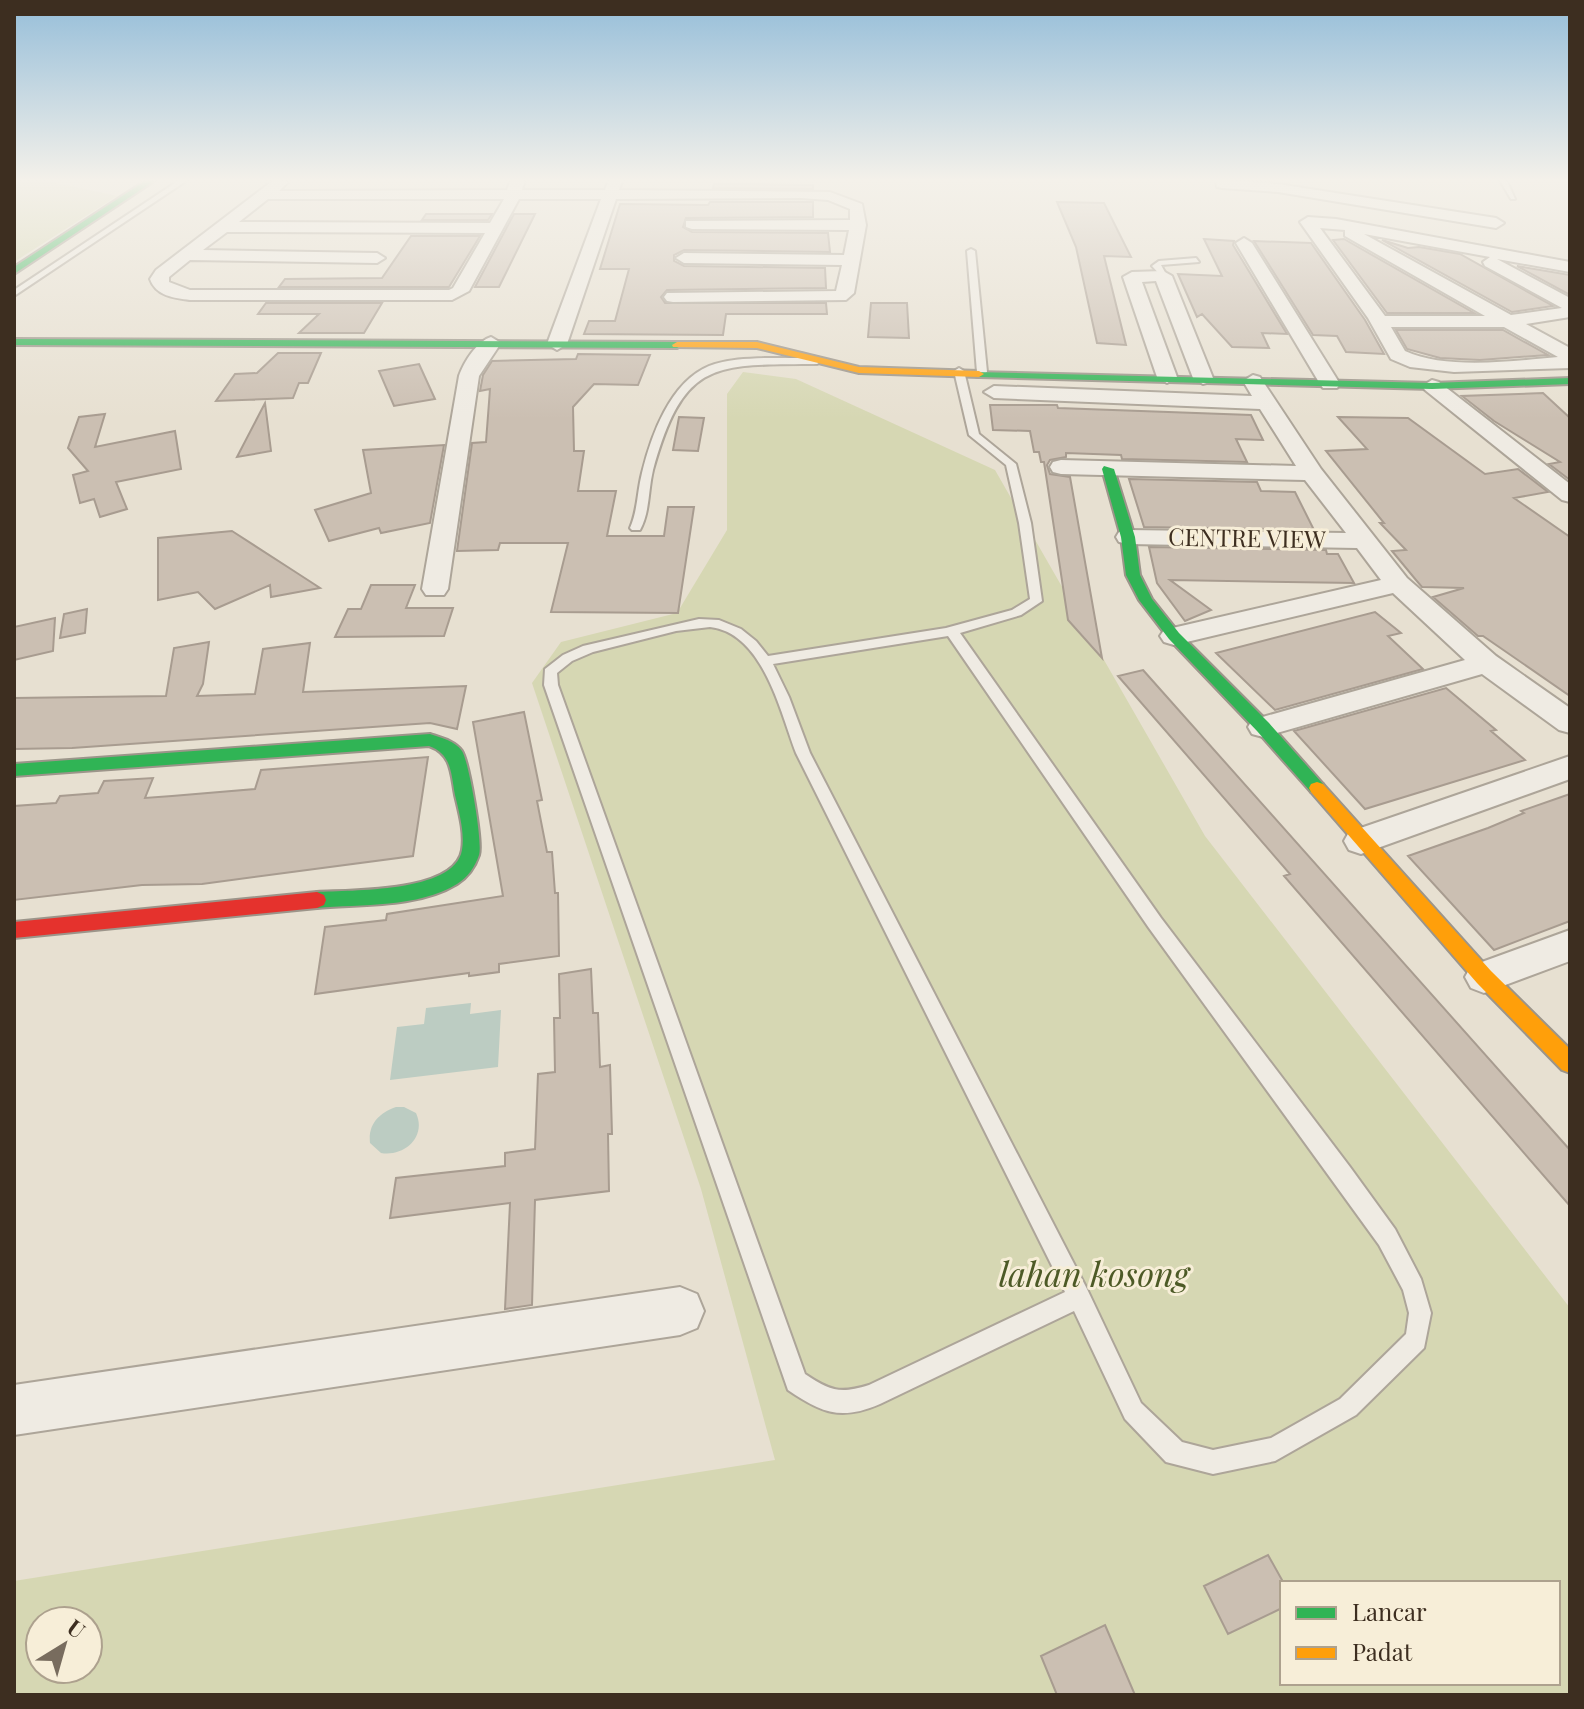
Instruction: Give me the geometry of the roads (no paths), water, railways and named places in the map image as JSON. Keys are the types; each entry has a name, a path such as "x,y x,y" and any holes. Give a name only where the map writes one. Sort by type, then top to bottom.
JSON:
{"street":[{"path":"14,271 33,259"},
{"path":"182,259 159,279 161,285 172,292 190,295 350,297 456,293 477,259"},
{"path":"350,297 376,259"},
{"path":"557,344 587,259"},
{"path":"677,284 683,259"},
{"path":"1254,259 1330,384"},
{"path":"1334,259 1379,322 1397,354 1425,364 1517,366 1570,359"},
{"path":"1392,259 1508,321 1570,359"},
{"path":"1484,259 1570,305"},
{"path":"1528,259 1570,267"},
{"path":"851,260 845,293 840,296 677,284 851,260"},
{"path":"1167,377 1131,278 1163,276 1203,378"},
{"path":"1354,285 1384,285"},
{"path":"1413,285 1442,286"},
{"path":"1379,322 1508,321 1570,312"},
{"path":"1151,337 1186,337"},
{"path":"14,342 757,345 777,347 859,370 1203,378 1259,392"},
{"path":"435,589 469,376 491,343"},
{"path":"994,392 1259,392 1330,384 1432,386 1570,381"},
{"path":"1432,386 1570,495"},
{"name":"CENTRE VIEW","path":"1259,392 1312,473 1398,584 1486,663 1570,723"},
{"path":"1061,467 1312,473"},
{"name":"CENTRE VIEW","path":"1108,469 1128,537 1138,588 1174,636 1263,727 1484,977 1570,1063"},
{"name":"CENTRE VIEW","path":"1128,537 1366,541"},
{"path":"1174,636 1398,584"},
{"path":"1263,727 1486,663"},
{"path":"14,770 430,740 445,745 456,755 471,852 467,866 457,877 434,888 14,930"},
{"path":"1361,841 1570,767"},
{"path":"1484,977 1570,945"},
{"path":"14,1410 680,1311"}],"lane":[{"path":"14,294 67,259"},
{"path":"972,259 982,372"},
{"path":"1163,276 1156,266 1159,263 1196,260"},
{"path":"636,528 646,478 660,432 673,406 697,378 713,368 730,364 823,361"},
{"path":"764,661 951,630 1025,610 1036,601 1025,523 1011,464 974,435 959,371"},
{"path":"951,630 1155,923 1361,1199 1387,1237 1413,1287 1420,1313 1416,1340 1348,1407 1275,1449 1213,1462 1175,1453 1133,1411 1079,1297 803,753 764,661 746,635 716,624 682,627 572,653 550,672 551,685 796,1382 815,1395 844,1405 872,1396 1079,1297"}],"park label":[{"name":"lahan kosong","path":"1094,1275"}]}
